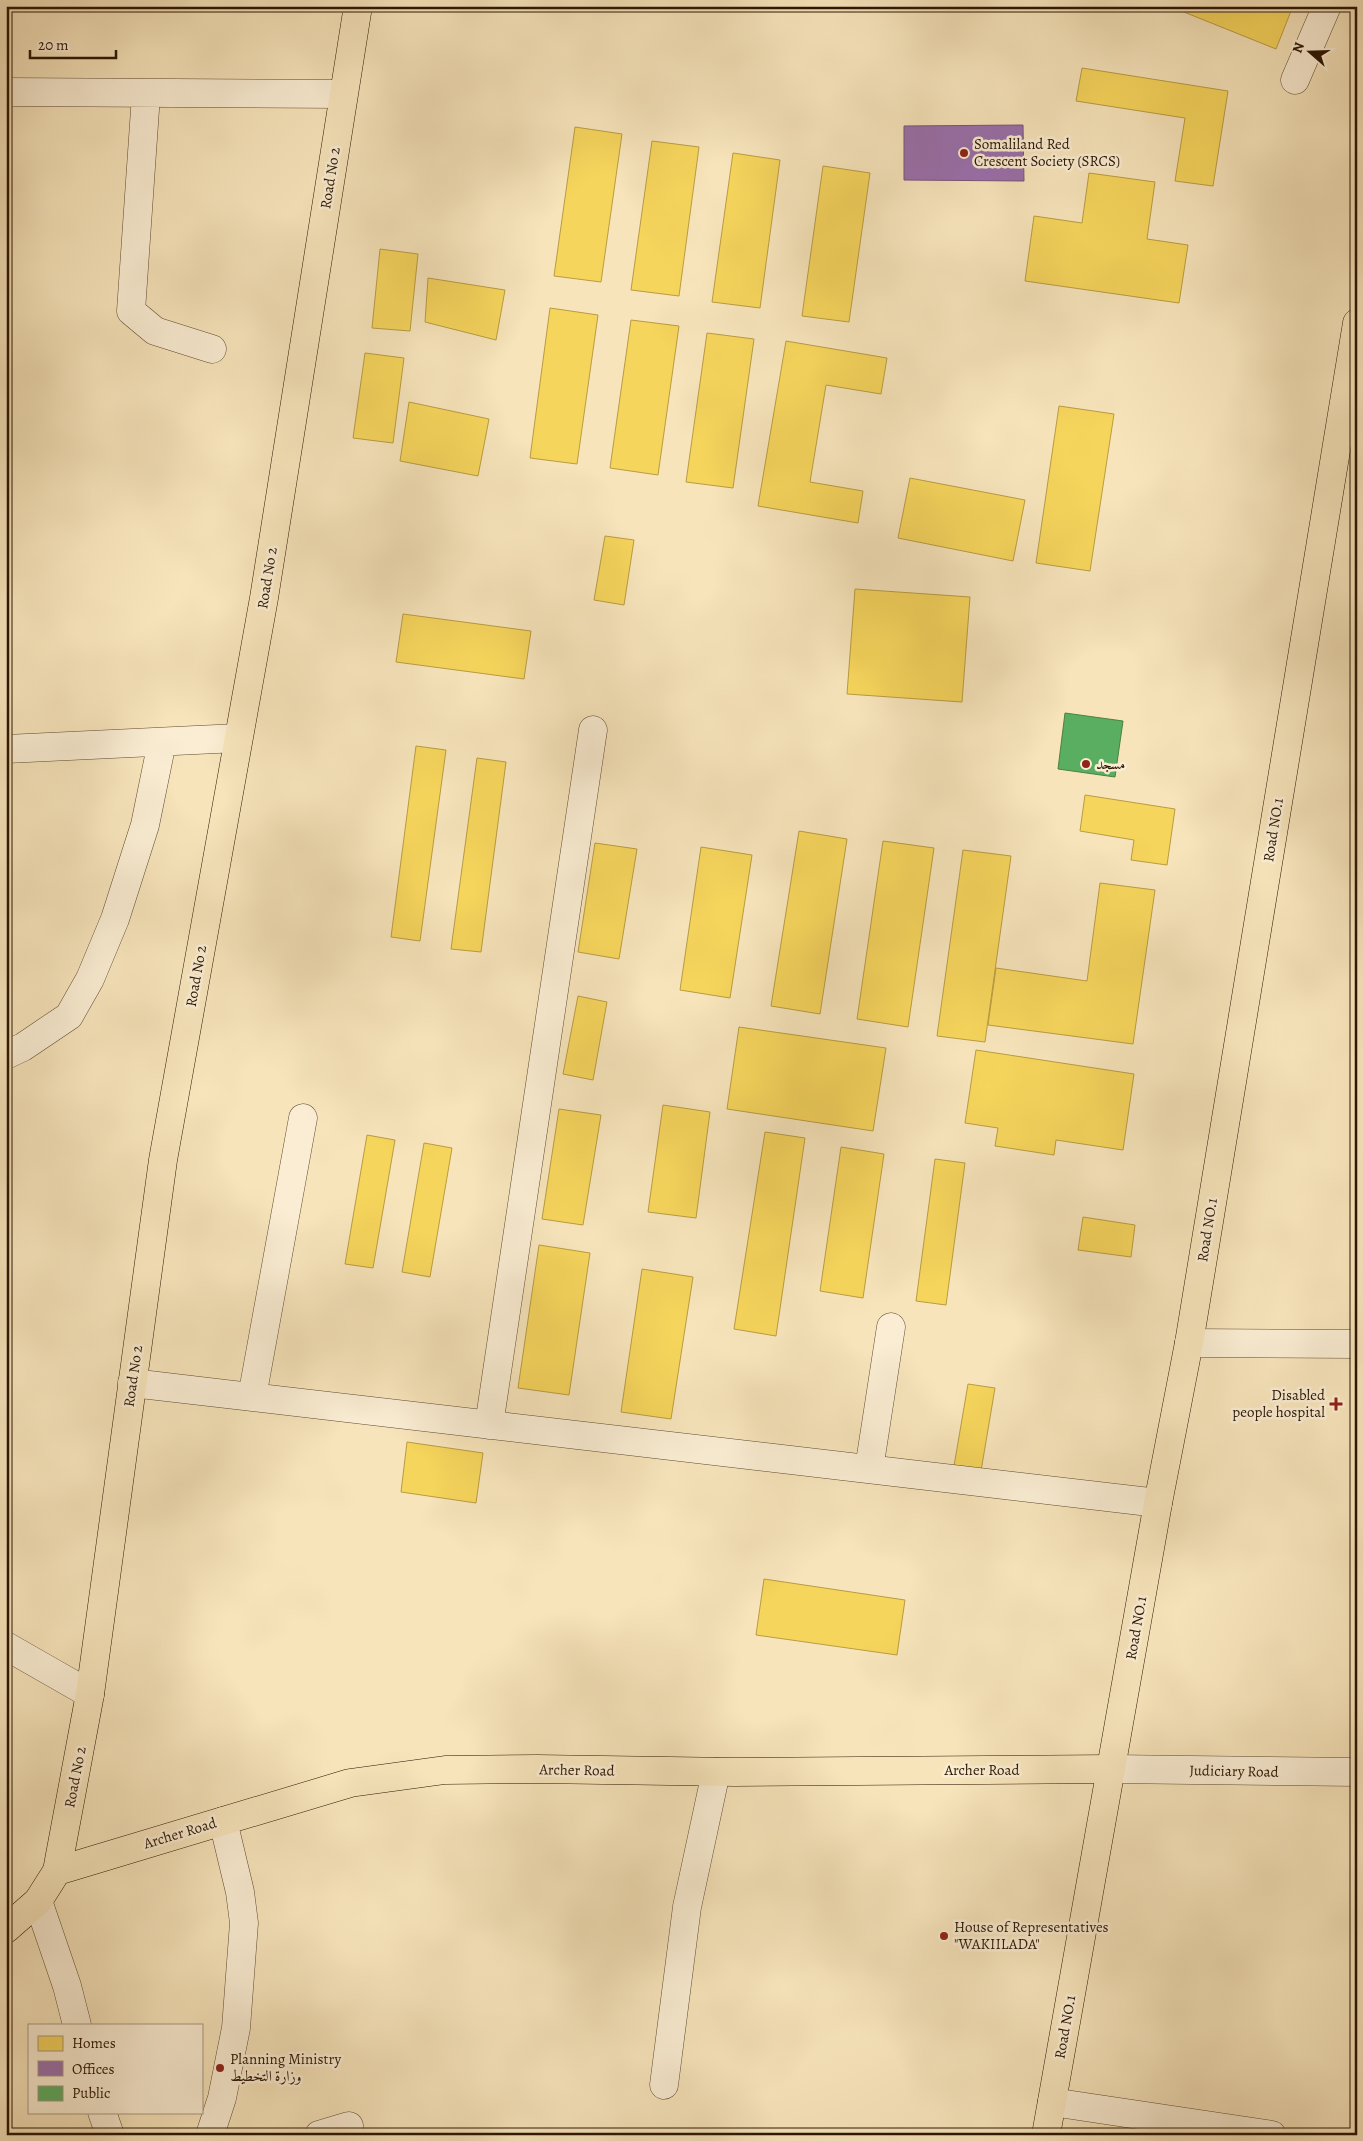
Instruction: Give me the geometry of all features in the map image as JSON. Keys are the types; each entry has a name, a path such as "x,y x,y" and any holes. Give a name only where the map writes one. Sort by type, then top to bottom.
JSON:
{"main road":[{"name":"Road No 2","path":"6,1929 38,1901 57,1871 90,1694 163,1160 264,598 358,6"},
{"name":"Road NO.1","path":"1046,2135 1158,1503 1189,1343 1357,323"},
{"name":"Archer Road","path":"57,1871 350,1783 444,1770 537,1769 716,1772 1111,1769"}],"street":[{"path":"1296,80 1327,6"},
{"path":"6,92 343,94"},
{"path":"146,94 131,311 155,331 212,349"},
{"path":"489,1425 593,730"},
{"path":"6,750 238,738"},
{"path":"6,1055 23,1047 68,1016 90,979 115,919 145,825 162,742"},
{"path":"252,1397 303,1118"},
{"path":"869,1469 892,1326"},
{"path":"1189,1343 1357,1344"},
{"path":"132,1384 1158,1503"},
{"path":"6,1646 90,1694"},
{"name":"Judiciary Road","path":"1111,1769 1357,1772"},
{"path":"664,2085 687,1907 716,1772"},
{"path":"210,2135 222,2098 236,2028 244,1923 240,1892 223,1821"},
{"path":"38,1901 67,1986 77,2024"},
{"path":"1052,2102 1272,2135"},
{"path":"103,2114 110,2135"},
{"path":"319,2135 349,2126"}],"building: Homes":[{"path":"1169,6 1293,6 1276,49"},
{"path":"1082,68 1228,91 1213,186 1175,181 1185,118 1076,101"},
{"path":"575,127 622,134 601,282 554,276"},
{"path":"652,141 699,147 679,296 631,290"},
{"path":"733,153 780,160 760,308 712,302"},
{"path":"823,166 870,173 849,322 802,316"},
{"path":"1089,173 1155,182 1147,239 1188,245 1179,303 1025,281 1034,216 1082,223"},
{"path":"380,249 418,254 410,331 372,328"},
{"path":"428,278 505,290 496,340 425,322"},
{"path":"550,308 598,315 577,464 530,458"},
{"path":"631,320 679,326 658,475 610,468"},
{"path":"707,333 754,339 733,488 686,482"},
{"path":"786,341 887,358 881,394 826,385 810,482 863,491 858,523 758,506"},
{"path":"365,353 404,358 393,443 353,438"},
{"path":"409,402 489,419 478,476 400,461"},
{"path":"1059,406 1114,414 1090,571 1036,563"},
{"path":"910,478 1025,500 1013,561 898,538"},
{"path":"605,536 634,540 624,605 594,600"},
{"path":"855,589 970,597 962,702 847,694"},
{"path":"403,614 531,631 524,679 396,662"},
{"path":"416,746 446,750 420,941 391,937"},
{"path":"477,758 506,762 481,952 451,949"},
{"path":"1085,795 1175,809 1167,865 1131,860 1134,840 1080,831"},
{"path":"799,831 847,839 820,1014 771,1006"},
{"path":"883,841 934,848 908,1027 857,1019"},
{"path":"595,843 637,849 619,959 578,952"},
{"path":"701,847 752,855 730,998 680,990"},
{"path":"963,850 1011,856 985,1042 937,1036"},
{"path":"1100,883 1155,890 1133,1044 988,1025 996,968 1087,981"},
{"path":"578,996 607,1002 593,1080 563,1074"},
{"path":"739,1027 886,1048 873,1131 727,1109"},
{"path":"976,1050 1134,1074 1123,1150 1056,1140 1054,1155 995,1146 998,1128 965,1123"},
{"path":"663,1105 710,1112 696,1218 648,1212"},
{"path":"559,1109 601,1115 583,1225 542,1219"},
{"path":"765,1132 805,1138 776,1336 734,1329"},
{"path":"367,1135 395,1140 373,1268 345,1264"},
{"path":"424,1143 452,1148 430,1277 402,1272"},
{"path":"841,1147 884,1154 863,1298 820,1291"},
{"path":"935,1159 965,1163 946,1305 916,1301"},
{"path":"1083,1217 1135,1225 1131,1257 1078,1250"},
{"path":"539,1245 590,1253 569,1395 518,1388"},
{"path":"642,1269 693,1277 671,1419 621,1412"},
{"path":"968,1384 995,1388 981,1471 954,1466"},
{"path":"407,1442 483,1453 476,1503 401,1492"},
{"path":"764,1579 905,1600 897,1655 756,1635"}],"building: Offices":[{"name":"Somaliland Red Crescent Society (SRCS)","path":"1023,125 1024,181 904,180 904,126"}],"building: Public":[{"path":"1065,713 1123,721 1115,777 1058,769"}],"place":[{"name":"Somaliland Red Crescent Society (SRCS)","path":"964,153"},
{"name":"مسجد","path":"1086,764"},
{"name":"Disabled people hospital","path":"1336,1404"},
{"name":"House of Representatives \"WAKIILADA\"","path":"944,1936"},
{"name":"Planning Ministry وزارة التخطيط","path":"220,2068"}]}
